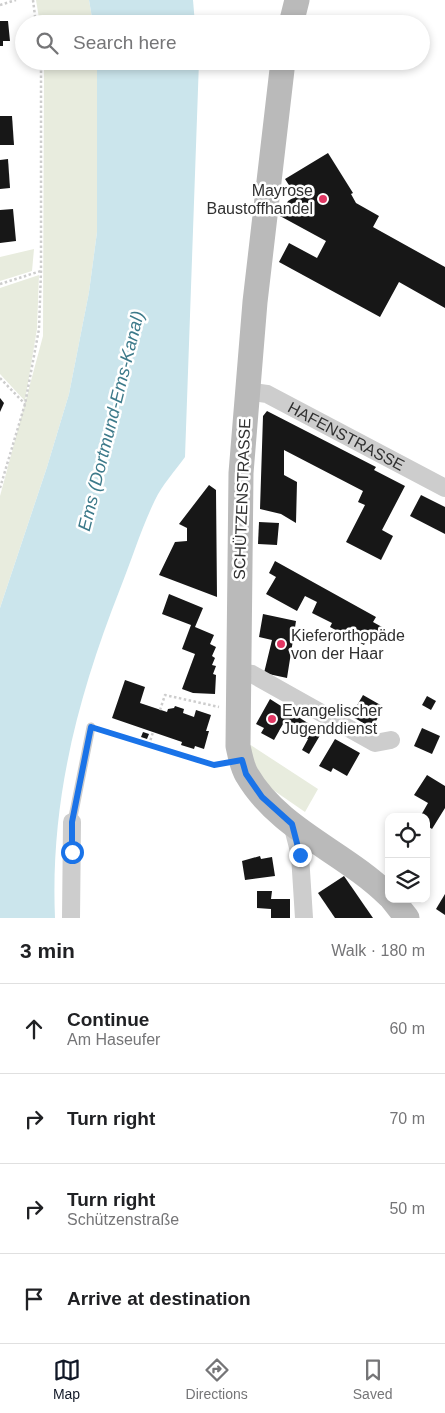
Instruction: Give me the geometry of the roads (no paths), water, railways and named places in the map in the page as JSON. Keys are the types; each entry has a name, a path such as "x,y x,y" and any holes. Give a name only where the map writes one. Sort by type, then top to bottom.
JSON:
{"street":[{"path":"293,15 297,0"},
{"name":"SCHÜTZENSTRASSE","path":"281,70 246,391 241,473 238,746 246,774 262,797 292,824 354,866 385,893"},
{"name":"HAFENSTRASSE","path":"246,391 267,394 445,488"},
{"path":"238,672 252,674 375,743 392,740"},
{"path":"71,918 72,822"},
{"path":"292,824 300,855 304,918"},
{"path":"395,903 407,918"}],"lane":[{"path":"72,822 91,727"}],"water":[{"path":"89,0 193,0 194,15 92,15"},
{"name":"Ems (Dortmund-Ems-Kanal)","path":"97,70 199,70 185,457 161,489 145,522 91,669 70,750 62,791 57,832 55,918 0,918 0,608 69,394 89,292 97,232"}],"place":[{"name":"Mayrose Baustoffhandel","path":"323,199"},
{"name":"Kieferorthopäde von der Haar","path":"281,644"},
{"name":"Evangelischer Jugenddienst","path":"272,719"}]}
